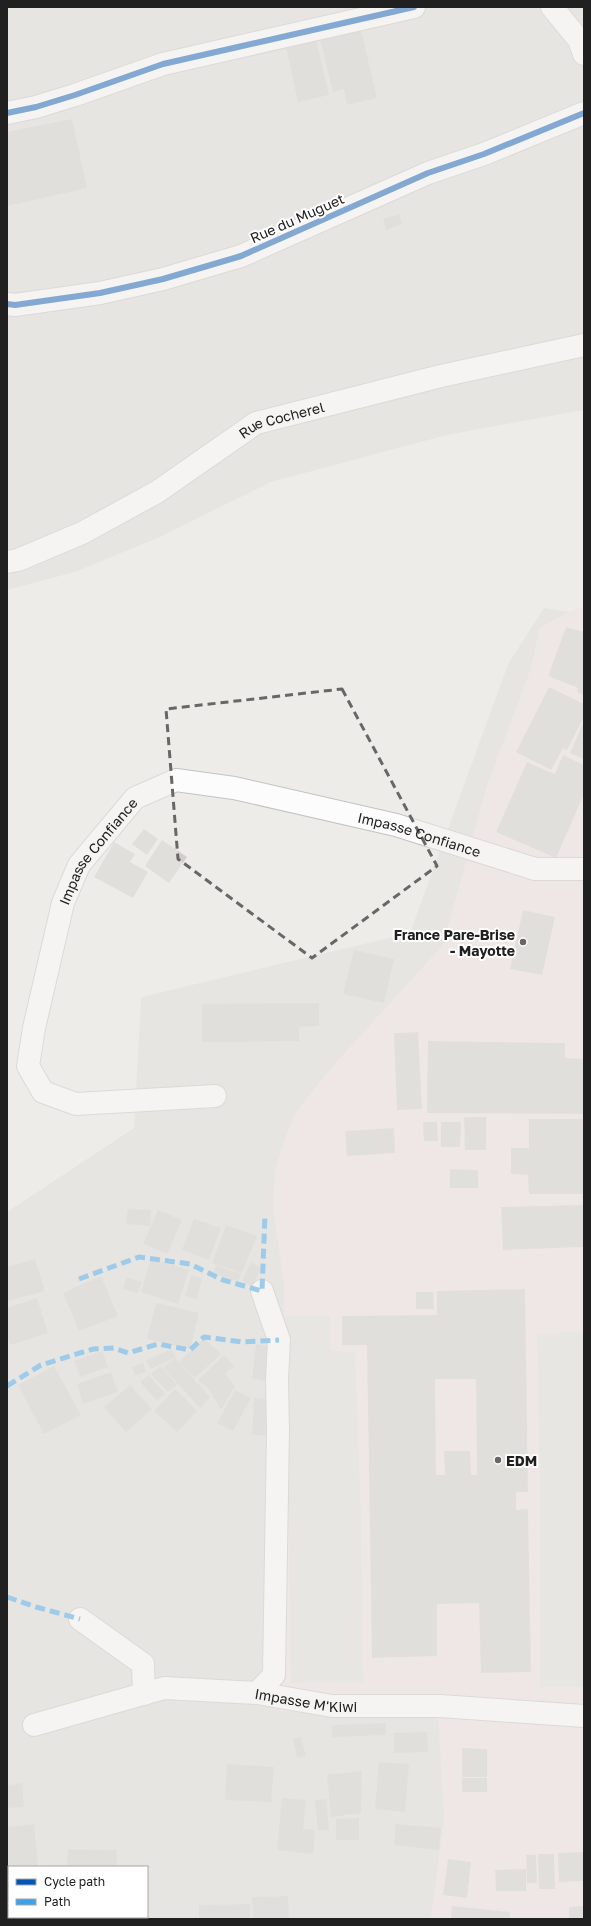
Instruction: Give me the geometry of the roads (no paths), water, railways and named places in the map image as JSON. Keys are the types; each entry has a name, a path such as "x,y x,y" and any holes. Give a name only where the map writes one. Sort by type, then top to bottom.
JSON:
{"street":[{"path":"7,113 36,107 75,95 163,64 414,7"},
{"path":"552,7 579,40 584,54"},
{"name":"Rue du Muguet","path":"7,304 15,305 100,293 163,279 242,256 428,173 484,154 584,113"},
{"name":"Rue Cocherel","path":"7,562 18,560 82,533 157,492 256,423 440,376 584,345"},
{"name":"Impasse Confiance","path":"215,1096 76,1104 43,1092 28,1066 34,1028 61,911 79,865 135,798 176,780 234,788 396,825 535,869 584,869"},
{"path":"257,1693 274,1675 278,1430 277,1380 280,1340 262,1291"},
{"path":"80,1619 143,1664 144,1694"},
{"name":"Impasse M'Kiwi","path":"34,1725 164,1688 257,1693 332,1706 440,1706 584,1716"}],"place":[{"name":"France Pare-Brise - Mayotte","path":"523,942"},
{"name":"EDM","path":"498,1460"}]}
